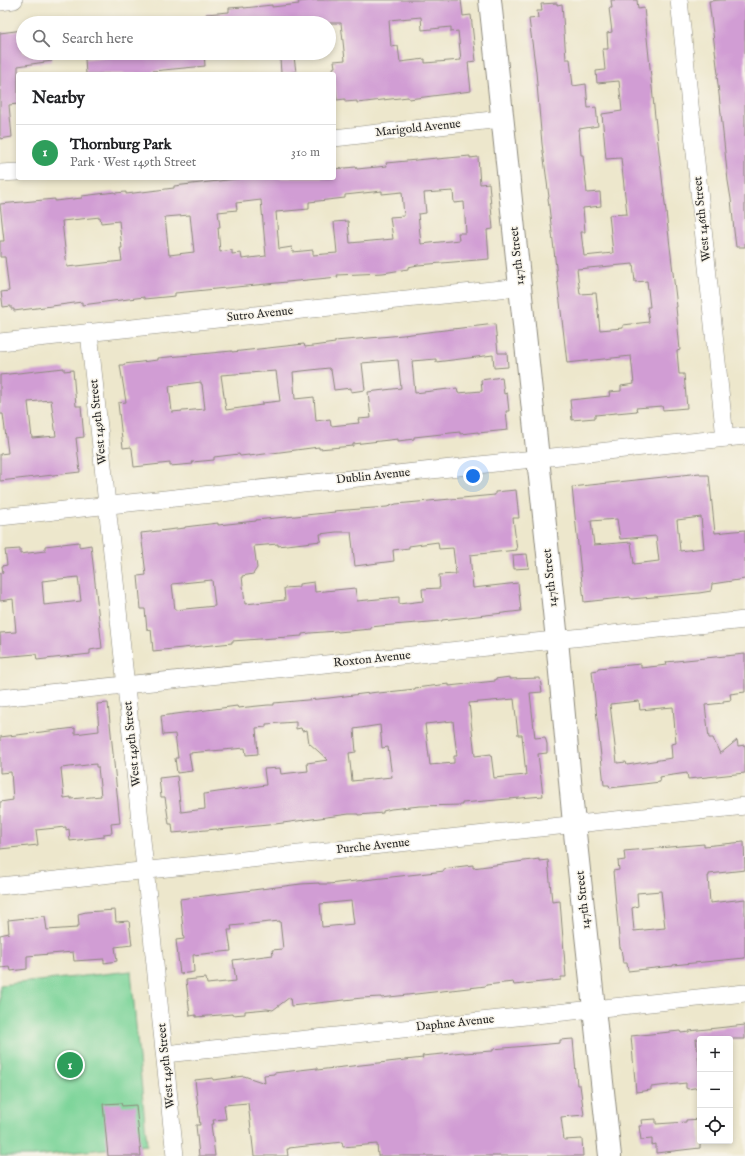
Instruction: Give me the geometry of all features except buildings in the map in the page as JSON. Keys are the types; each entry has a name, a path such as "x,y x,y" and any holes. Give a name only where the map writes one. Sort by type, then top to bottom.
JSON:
{"street":[{"path":"0,2 14,0"},
{"name":"147th Street","path":"490,0 501,120 557,640 574,824 610,1156"},
{"name":"West 146th Street","path":"679,0 725,438"},
{"name":"Marigold Avenue","path":"336,138 501,120"},
{"path":"0,174 16,172"},
{"name":"Sutro Avenue","path":"0,342 520,287"},
{"name":"West 149th Street","path":"89,332 175,1156"},
{"name":"Dublin Avenue","path":"0,517 745,436"},
{"name":"Roxton Avenue","path":"0,698 745,620"},
{"name":"Purche Avenue","path":"0,886 745,806"},
{"name":"Daphne Avenue","path":"164,1054 745,993"}],"green space":[{"path":"131,971 147,1145 34,1156 0,1156 0,985"}],"place":[{"name":"Thornburg Park","path":"70,1065"}]}
